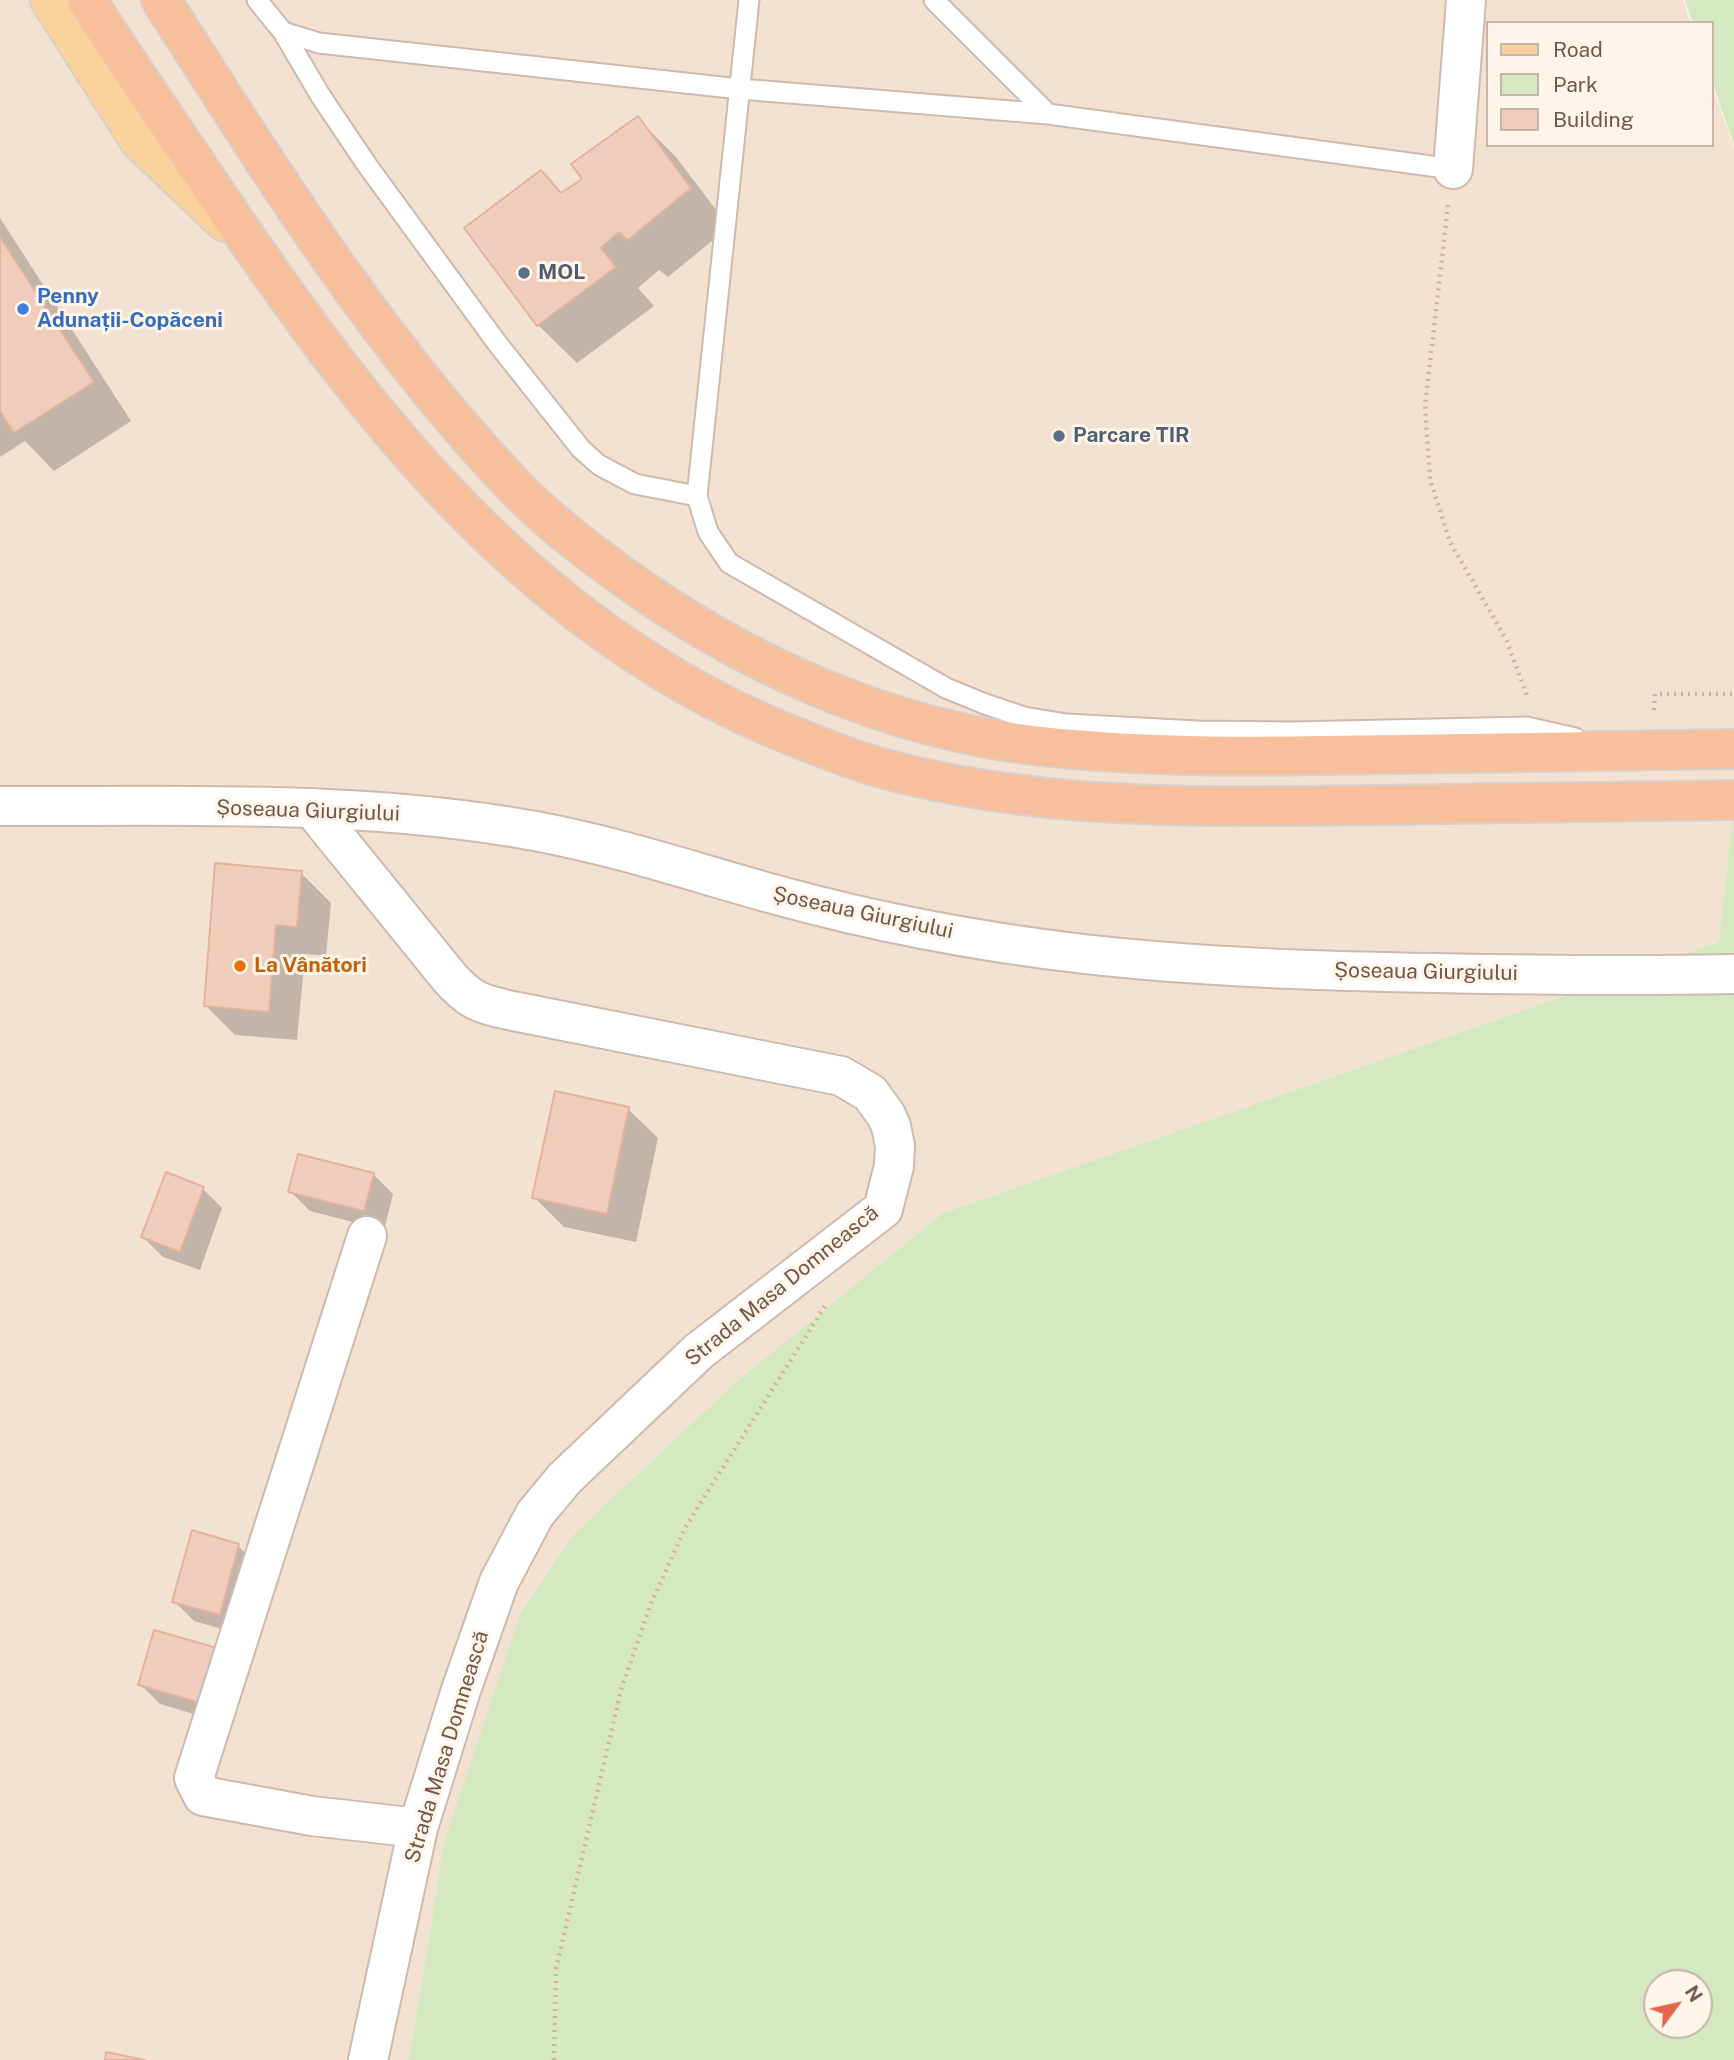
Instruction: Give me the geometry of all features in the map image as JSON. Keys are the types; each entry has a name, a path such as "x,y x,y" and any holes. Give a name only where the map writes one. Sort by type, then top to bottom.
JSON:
{"highway":[{"path":"88,0 250,244 321,343 391,432 460,509 529,575 602,631 679,683 761,724 876,767 986,790 1051,798 1121,803 1293,806 1718,800"},
{"path":"161,0 263,160 349,285 466,432 522,493 584,548 660,604 734,648 803,680 875,708 979,737 1037,746 1156,754 1282,756 1717,749"}],"main road":[{"path":"50,0 139,140 250,244"}],"street":[{"path":"1452,169 1466,0"},
{"name":"Șoseaua Giurgiului","path":"0,806 312,808 437,816 537,831 686,867 775,894 902,925 1084,954 1229,966 1344,971 1734,974"},
{"name":"Strada Masa Domnească","path":"312,808 449,977 473,1000 508,1010 841,1076 860,1086 879,1103 891,1126 895,1146 894,1166 883,1209 699,1351 565,1478 535,1514 499,1583 461,1690 418,1828 368,2060"},
{"path":"367,1236 194,1778 203,1796 313,1816 418,1828"}],"lane":[{"path":"257,0 283,32 320,96 367,165 505,354 581,449 598,465 635,484 697,496"},
{"path":"749,0 697,496 713,543 729,563 946,688 985,705 1024,717 1066,724 1197,731 1292,732 1527,727 1640,750"},
{"path":"934,0 1048,114"},
{"path":"283,32 319,43 740,89 1048,114 1452,169"}],"path":[{"path":"1452,169 1426,406 1430,479 1450,542 1506,639 1528,697 1527,727"},
{"path":"1640,750 1655,694 1734,694"},
{"path":"554,2060 556,1969 621,1690 650,1606 686,1525 828,1300"}],"shaded area":[{"path":"0,0 1683,0 1689,21 1486,21 1486,147 1713,147 1713,89 1734,148 1734,807 1719,942 943,1213 736,1382 574,1534 444,1844 409,2060 0,2060"}],"green space":[{"path":"1685,0 1734,0 1734,145 1713,84 1713,21 1692,21"},
{"path":"1734,807 1734,2060 409,2060 444,1844 521,1613 574,1534 736,1382 943,1213 1719,942"}],"building":[{"path":"638,116 691,188 628,240 619,232 601,248 616,267 537,326 464,228 541,170 561,193 582,179 571,164"},
{"name":"Penny Adunații-Copăceni","path":"0,237 94,382 14,433 0,411"},
{"name":"La Vânători","path":"215,863 302,871 297,927 276,925 269,1012 204,1006"},
{"path":"555,1091 629,1107 607,1214 532,1198"},
{"path":"298,1154 374,1173 364,1211 288,1192"},
{"path":"166,1172 204,1187 180,1252 141,1237"},
{"path":"192,1530 239,1544 220,1615 172,1602"},
{"path":"154,1630 217,1648 201,1703 138,1685"},
{"path":"106,2052 145,2060 105,2060"}],"place":[{"name":"MOL","path":"524,273"},
{"name":"Penny Adunații-Copăceni","path":"23,309"},
{"name":"Parcare TIR","path":"1059,436"},
{"name":"La Vânători","path":"240,966"}]}
